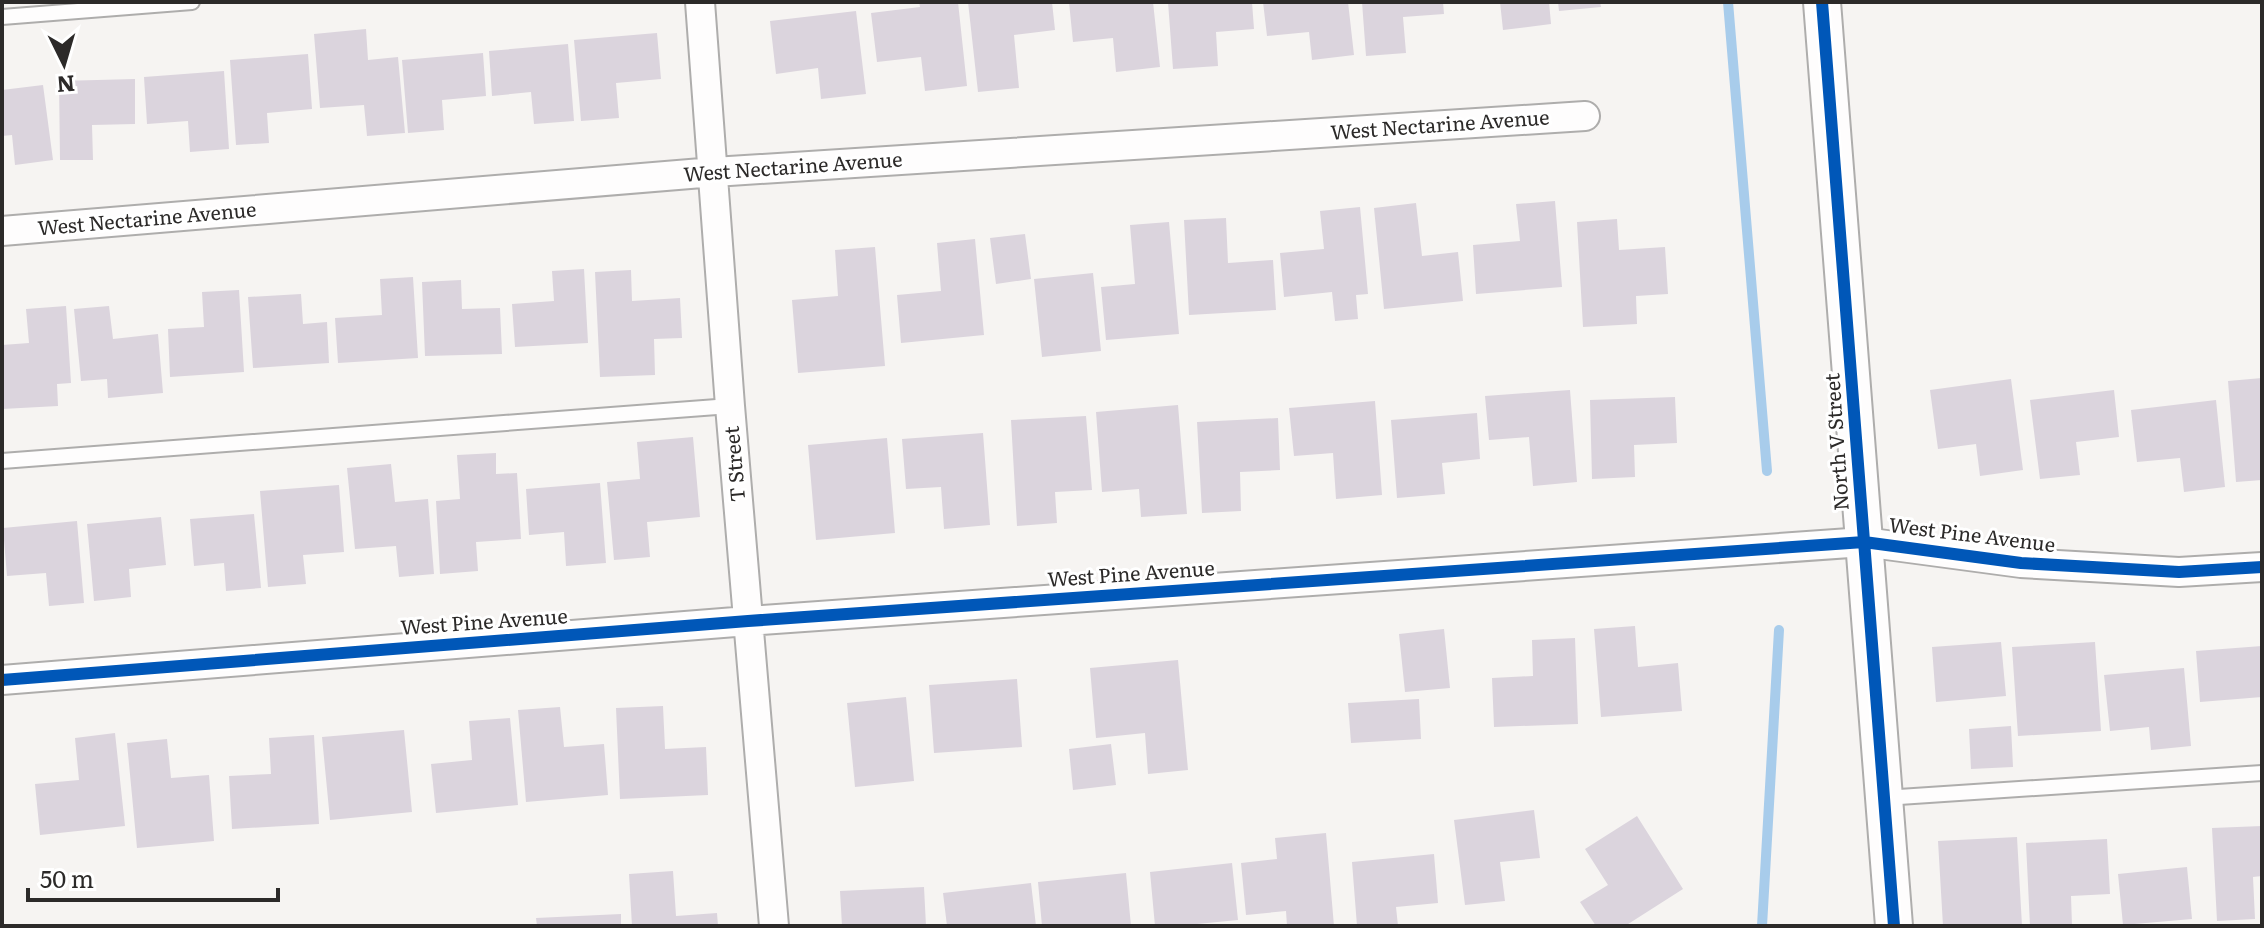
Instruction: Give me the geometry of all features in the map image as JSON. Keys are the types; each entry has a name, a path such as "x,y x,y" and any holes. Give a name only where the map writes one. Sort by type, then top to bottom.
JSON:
{"street":[{"name":"T Street","path":"700,2 774,926"},
{"name":"North V Street","path":"1822,2 1894,926"},
{"name":"West Nectarine Avenue","path":"2,231 714,172 1585,116"},
{"name":"West Pine Avenue","path":"2,680 748,621 1864,542 2021,563 2179,572 2262,567"}],"lane":[{"path":"2,17 192,2"},
{"path":"2,461 730,406"},
{"path":"1884,798 2262,773"}],"building":[{"path":"919,2 958,2 967,86 925,91 921,57 877,62 871,13 920,7"},
{"path":"968,2 1052,2 1055,30 1014,35 1019,88 978,92"},
{"path":"1069,2 1153,2 1160,67 1116,72 1113,38 1073,42"},
{"path":"1168,2 1252,2 1254,29 1216,32 1218,66 1173,69"},
{"path":"1263,2 1348,2 1354,55 1312,60 1309,32 1267,36"},
{"path":"1362,2 1443,2 1444,14 1403,17 1406,53 1366,56"},
{"path":"1500,2 1549,2 1551,24 1503,30"},
{"path":"1558,2 1600,2 1601,7 1559,11"},
{"path":"856,11 866,94 821,99 818,68 776,74 770,21"},
{"path":"366,29 368,60 398,57 405,133 367,136 364,105 320,108 314,34"},
{"path":"657,33 661,79 616,83 619,118 581,121 574,40"},
{"path":"568,44 574,121 534,124 531,92 492,96 489,51"},
{"path":"483,53 486,96 442,100 444,130 408,133 402,60"},
{"path":"308,54 312,109 267,113 269,143 236,145 230,60"},
{"path":"224,71 229,149 190,152 188,121 147,124 144,77"},
{"path":"135,79 135,124 92,125 93,160 60,160 59,81"},
{"path":"43,85 53,160 15,165 12,135 2,136 2,90"},
{"path":"1555,201 1562,287 1476,294 1473,245 1520,241 1516,204"},
{"path":"1416,203 1422,256 1458,252 1463,301 1384,309 1374,208"},
{"path":"1360,207 1368,294 1356,295 1358,319 1335,321 1332,292 1284,297 1280,253 1324,249 1320,211"},
{"path":"1226,218 1228,263 1273,260 1276,310 1189,315 1184,220"},
{"path":"1617,219 1619,250 1665,247 1668,294 1636,296 1637,324 1583,327 1577,222"},
{"path":"1169,222 1179,334 1106,340 1101,287 1135,284 1130,225"},
{"path":"1025,234 1031,279 996,284 990,238"},
{"path":"975,239 984,335 901,343 897,295 941,291 937,243"},
{"path":"875,247 885,366 798,373 792,300 838,296 835,250"},
{"path":"584,269 588,343 515,347 512,304 554,301 552,271"},
{"path":"631,270 632,301 680,298 682,338 654,339 655,375 600,377 595,272"},
{"path":"1093,273 1101,351 1042,357 1034,279"},
{"path":"413,277 418,358 338,363 335,318 382,315 380,279"},
{"path":"461,280 462,309 500,308 502,354 425,356 422,282"},
{"path":"239,290 244,372 170,377 168,329 204,327 202,292"},
{"path":"301,294 303,324 327,322 329,363 253,368 248,297"},
{"path":"66,306 71,383 57,384 58,406 2,409 2,345 29,343 26,309"},
{"path":"109,306 113,339 158,334 163,393 108,398 107,379 81,381 74,309"},
{"path":"2262,378 2262,480 2236,482 2228,381"},
{"path":"2011,379 2023,470 1980,476 1976,444 1938,449 1930,390"},
{"path":"1570,390 1577,482 1533,486 1529,437 1489,440 1485,396"},
{"path":"2114,390 2119,437 2076,442 2080,475 2040,479 2030,400"},
{"path":"1675,397 1677,443 1634,445 1635,477 1592,479 1590,400"},
{"path":"2216,400 2225,487 2184,492 2180,458 2137,462 2131,410"},
{"path":"1375,401 1382,495 1336,499 1333,453 1294,456 1289,408"},
{"path":"1178,405 1187,514 1141,517 1139,489 1102,492 1096,412"},
{"path":"1477,413 1480,459 1442,463 1445,494 1397,498 1391,420"},
{"path":"1086,416 1092,490 1055,492 1057,523 1017,526 1011,420"},
{"path":"1278,418 1280,470 1240,472 1241,511 1202,513 1197,422"},
{"path":"983,433 990,525 944,529 941,487 906,489 902,439"},
{"path":"693,437 700,517 647,522 650,557 614,560 607,482 640,479 637,442"},
{"path":"887,438 895,533 816,540 808,445"},
{"path":"496,453 496,474 517,473 521,539 476,542 478,571 440,574 436,501 460,499 457,455"},
{"path":"391,464 395,502 428,499 434,574 399,577 396,546 355,549 347,468"},
{"path":"600,483 606,563 566,566 564,532 529,535 526,489"},
{"path":"339,485 344,552 303,555 306,584 268,587 260,491"},
{"path":"254,514 261,588 226,591 224,563 194,566 190,519"},
{"path":"161,517 166,565 129,569 131,597 94,601 87,524"},
{"path":"77,521 84,603 49,606 46,573 7,576 3,528"},
{"path":"1635,626 1638,667 1678,663 1682,711 1601,717 1594,629"},
{"path":"1444,629 1450,688 1405,692 1399,634"},
{"path":"1575,638 1578,724 1494,727 1492,678 1533,676 1532,640"},
{"path":"2001,642 2006,696 1936,702 1932,647"},
{"path":"2095,642 2101,731 2018,736 2012,647"},
{"path":"2262,646 2262,697 2200,702 2196,651"},
{"path":"1178,660 1188,770 1148,774 1145,733 1096,738 1090,668"},
{"path":"2184,668 2191,746 2151,750 2149,727 2110,731 2104,675"},
{"path":"1017,679 1022,747 934,753 929,685"},
{"path":"906,697 914,781 855,787 847,703"},
{"path":"1419,699 1421,739 1351,743 1348,703"},
{"path":"663,706 665,749 706,747 708,795 620,799 616,708"},
{"path":"560,707 564,747 604,744 608,795 526,802 518,710"},
{"path":"510,718 518,805 436,813 431,764 472,760 469,721"},
{"path":"2011,726 2013,767 1971,769 1969,729"},
{"path":"404,730 412,812 330,820 322,737"},
{"path":"115,733 125,826 40,835 35,784 79,780 75,738"},
{"path":"314,735 319,824 232,829 229,776 271,774 269,738"},
{"path":"167,739 171,778 209,775 214,841 137,848 127,743"},
{"path":"1111,744 1116,785 1073,790 1069,749"},
{"path":"1534,810 1540,858 1500,862 1505,901 1465,905 1454,820"},
{"path":"1637,816 1683,889 1625,926 1596,926 1580,902 1608,885 1585,849"},
{"path":"2262,826 2262,876 2253,877 2255,919 2217,921 2212,828"},
{"path":"1326,833 1334,926 1287,926 1286,911 1246,915 1241,863 1277,859 1275,838"},
{"path":"2017,837 2022,926 1943,926 1938,841"},
{"path":"2107,839 2110,894 2071,896 2072,926 2030,926 2026,843"},
{"path":"1434,854 1438,903 1396,907 1398,926 1357,926 1352,862"},
{"path":"1232,863 1238,920 1197,926 1155,926 1150,872"},
{"path":"2187,867 2192,919 2123,925 2118,874"},
{"path":"673,871 676,916 717,913 718,926 632,926 629,874"},
{"path":"1126,873 1131,926 1042,926 1038,882"},
{"path":"1031,883 1036,926 947,926 943,893"},
{"path":"924,887 926,926 842,926 840,891"},
{"path":"621,914 621,926 537,926 536,918"}],"waterway":[{"path":"1728,2 1767,471"},
{"path":"1762,926 1779,630"}],"cycle path":[{"path":"1822,2 1894,926"},
{"path":"2,680 748,621 1864,542 2021,563 2179,572 2262,567"}]}
